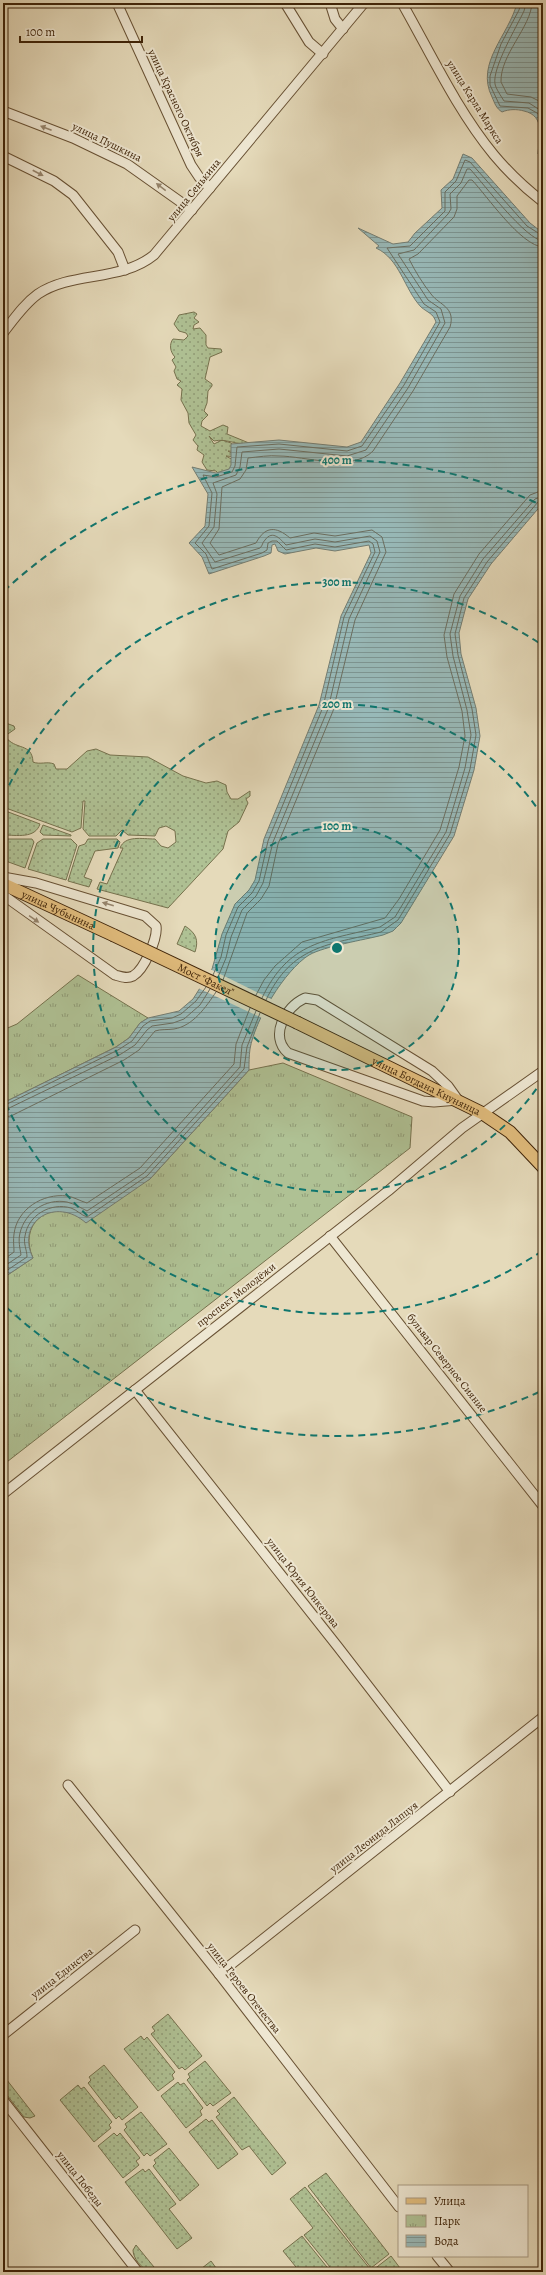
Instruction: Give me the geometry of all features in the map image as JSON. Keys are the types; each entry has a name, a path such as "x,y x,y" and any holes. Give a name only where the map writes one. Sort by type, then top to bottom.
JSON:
{"main road":[{"name":"улица Чубынина","path":"3,884 113,936"},
{"name":"Мост \"Факел\"","path":"113,936 298,1024"},
{"name":"улица Богдана Кнунянца","path":"298,1024 458,1100 482,1113 510,1132 543,1167"}],"street":[{"name":"улица Красного Октября","path":"117,3 191,165 199,177 210,188"},
{"path":"285,3 309,42 323,54"},
{"path":"330,3 335,19 343,28"},
{"name":"улица Сенькина","path":"3,333 30,301 47,289 59,284 125,270 146,262 154,255 364,3"},
{"name":"улица Карла Маркса","path":"402,3 450,88 484,142 506,168 543,202"},
{"name":"улица Пушкина","path":"3,111 73,138 127,164 192,210"},
{"path":"3,156 54,181 73,195 118,252 125,270"},
{"path":"3,877 36,883 145,916 156,926 156,937 139,971 129,978 123,978 115,975 3,895"},
{"path":"305,998 317,1000 432,1071 448,1086 458,1100 434,1102 423,1101 292,1054 280,1044 280,1027 293,1005 305,998"},
{"name":"проспект Молодёжи","path":"3,1494 330,1236 482,1113 543,1071"},
{"name":"бульвар Северное Сияние","path":"330,1236 543,1506"},
{"name":"улица Юрия Юнкерова","path":"135,1390 334,1641 450,1792"},
{"name":"улица Леонида Лапцуя","path":"219,1974 450,1792 543,1716"},
{"name":"улица Героев Отечества","path":"68,1785 219,1974 398,2206"},
{"name":"улица Единства","path":"3,2035 135,1930"},
{"name":"улица Победы","path":"3,2100 138,2272"},
{"path":"438,2257 450,2272"}],"green space":[{"path":"194,312 197,314 194,318 199,322 194,325 193,329 200,328 206,335 206,345 208,348 221,349 222,352 210,357 205,379 212,384 212,386 208,391 207,403 204,411 208,415 202,421 201,426 210,431 223,425 228,427 227,434 249,443 240,444 224,441 231,443 241,452 228,451 238,457 226,456 235,461 232,470 218,473 216,471 207,470 202,462 204,455 197,450 198,446 193,440 196,435 189,423 188,413 181,400 182,389 177,385 181,381 177,379 174,371 176,367 172,360 175,357 171,348 173,339 184,340 188,336 186,333 179,331 174,324 179,315","holes":["209,436 214,441 221,440 214,444"]},
{"path":"3,722 14,726 15,729 5,736 13,744 30,752 33,762 51,763 54,764 56,769 67,769 87,751 96,749 110,755 148,757 183,776 206,783 217,781 226,785 227,792 231,799 238,799 250,791 250,796 246,799 248,803 239,822 228,831 223,849 168,908 97,889 100,882 107,884 123,848 120,848 126,841 130,839 155,839 161,846 168,848 176,842 175,831 166,826 159,828 155,836 128,835 122,830 116,836 89,836 83,829 85,801 83,801 81,828 72,832 3,807"},
{"path":"3,810 40,824 38,829 25,835 3,835"},
{"path":"43,825 71,836 43,835 40,832"},
{"path":"3,839 32,839 34,842 25,868 3,860"},
{"path":"43,839 71,839 77,845 66,880 28,869 37,843"},
{"path":"88,839 117,839 120,842 118,848 95,851 84,877 92,880 89,887 68,881 79,846 85,844"},
{"path":"185,926 192,931 196,937 197,944 195,952 177,944"},
{"path":"78,975 148,1018 140,1023 129,1038 116,1047 3,1103 3,1030 17,1024"},
{"path":"283,1063 412,1117 410,1148 3,1465 3,1278 33,1258 29,1246 33,1226 39,1218 47,1213 57,1211 68,1212 79,1217 150,1179 249,1070"},
{"path":"3,1103 5,1119 3,1126"},
{"path":"168,2014 202,2056 185,2070 182,2067 179,2069 151,2034 155,2031 152,2027"},
{"path":"141,2036 144,2040 147,2037 175,2072 172,2075 174,2079 158,2091 124,2049"},
{"path":"205,2061 231,2093 213,2106 210,2103 207,2106 187,2080 190,2077 188,2074"},
{"path":"104,2065 138,2107 122,2120 119,2116 116,2119 88,2083 91,2080 89,2077"},
{"path":"3,2075 35,2116 30,2118 24,2117 3,2090"},
{"path":"178,2082 180,2085 184,2083 203,2108 200,2111 202,2115 186,2128 161,2096"},
{"path":"78,2085 81,2089 84,2087 112,2122 109,2125 111,2128 94,2142 60,2100"},
{"path":"234,2097 286,2163 272,2175 249,2146 242,2150 216,2117 220,2114 217,2111"},
{"path":"141,2112 167,2144 150,2156 147,2153 144,2156 124,2130 127,2127 125,2124"},
{"path":"206,2119 209,2122 212,2120 238,2154 218,2169 189,2132"},
{"path":"114,2133 117,2136 120,2133 140,2158 136,2161 139,2165 123,2178 98,2146"},
{"path":"169,2148 199,2185 180,2201 153,2166 156,2163 154,2160"},
{"path":"143,2169 145,2172 149,2169 176,2204 169,2209 192,2238 177,2249 125,2182"},
{"path":"326,2173 389,2254 371,2268 308,2186"},
{"path":"305,2187 370,2269 366,2272 334,2272 304,2235 313,2228 290,2199"},
{"path":"302,2236 331,2272 300,2272 283,2251"},
{"path":"136,2245 154,2267 148,2270 138,2262 133,2253"},
{"path":"391,2256 403,2272 374,2272 373,2270"},
{"path":"211,2261 219,2272 197,2272"}],"water":[{"path":"517,3 543,3 543,158 538,154 540,128 536,118 531,114 519,110 502,112 495,104 488,85 490,61 513,15"},
{"path":"463,154 472,158 530,223 543,233 543,503 491,564 468,599 459,633 461,654 476,708 480,736 474,770 454,836 401,923 393,931 383,935 334,946 316,952 299,962 290,972 272,997 258,1024 250,1049 249,1070 150,1179 86,1223 74,1215 63,1212 51,1212 42,1216 34,1224 29,1233 29,1245 33,1258 3,1278 3,1126 5,1119 3,1103 116,1047 129,1038 140,1023 148,1018 179,1011 193,999 212,969 222,934 235,904 249,890 255,880 264,839 319,705 341,616 371,553 369,545 335,551 316,548 285,554 278,551 275,544 272,545 271,553 209,574 202,557 189,543 205,526 208,494 192,467 216,473 229,469 231,465 231,444 279,440 347,447 361,442 400,383 436,322 432,315 421,307 415,300 391,259 376,248 379,246 358,228 393,244 408,242 415,233 442,208 441,190 453,179"}],"pier":[{"path":"210,969 273,1000 264,1019 198,988"}]}
